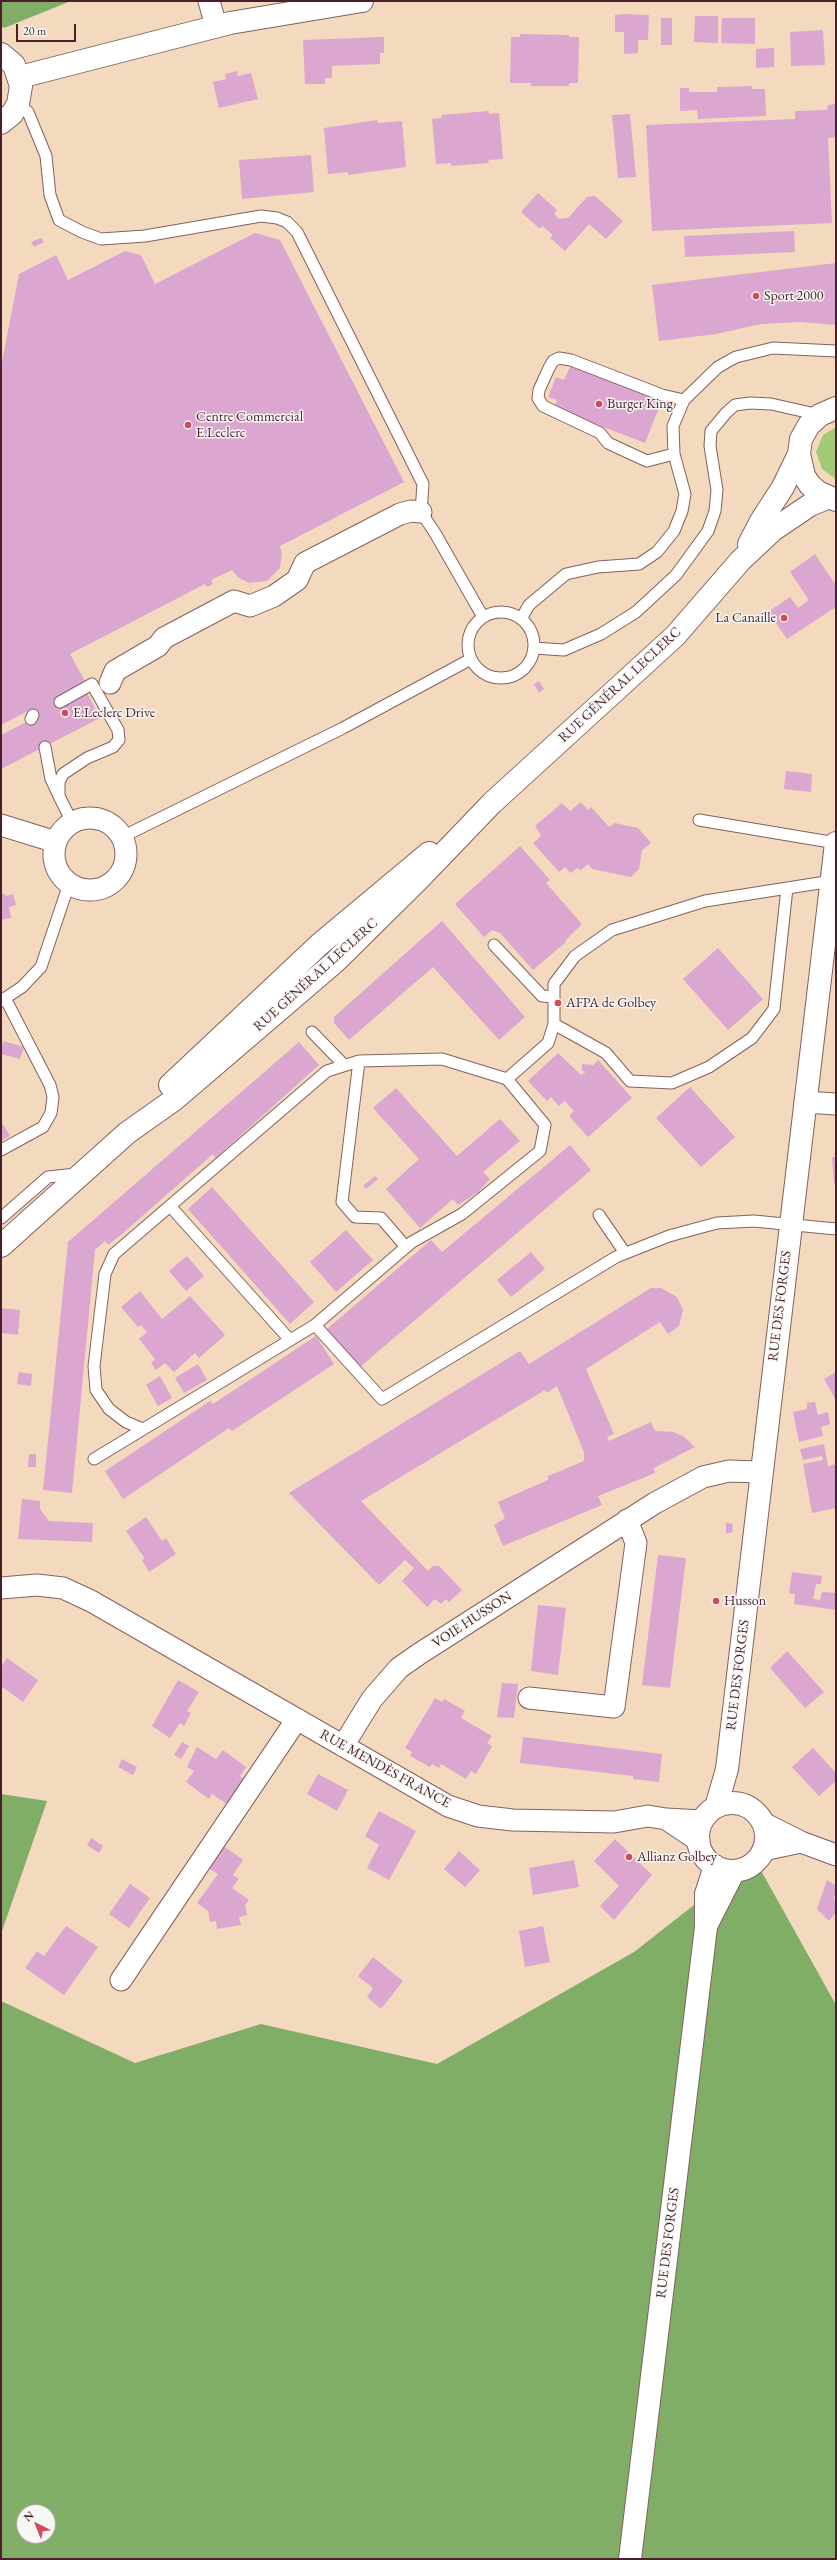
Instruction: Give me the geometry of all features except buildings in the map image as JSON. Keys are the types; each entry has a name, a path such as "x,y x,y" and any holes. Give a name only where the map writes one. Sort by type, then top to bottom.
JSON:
{"main road":[{"path":"20,77 216,26 362,1"},
{"path":"1,54 14,65 20,77 21,95 12,114 1,123"},
{"name":"RUE GÉNÉRAL LECLERC","path":"741,560 761,521 783,487 799,454 805,432 828,411"},
{"path":"799,454 804,476 818,492 832,499"},
{"name":"RUE GÉNÉRAL LECLERC","path":"1,1246 79,1174 127,1133 176,1099 335,962 420,878 492,803 675,636 741,560 773,530 810,505 832,499"},
{"name":"RUE DES FORGES","path":"705,1823 727,1769 760,1472 836,843"},
{"path":"727,1769 743,1805"},
{"path":"734,1803 743,1805 752,1809 763,1823 766,1832 763,1850 751,1864 725,1868 702,1851 705,1823 734,1803"},
{"name":"RUE DES FORGES","path":"630,2559 706,1927 706,1894 725,1868"}],"street":[{"path":"209,1 216,26"},
{"path":"110,684 115,671 158,646 164,638 234,601 250,606 274,596 297,580 305,563 400,514 411,511 421,512"},
{"path":"95,818 106,821 115,828 122,837 126,848 126,860 123,870 116,880 97,890 88,891 69,884 61,876 55,865 54,854 56,842 60,834 72,822 95,818"},
{"path":"1,825 56,842"},
{"path":"805,1102 836,1104"},
{"name":"VOIE HUSSON","path":"343,1746 372,1699 399,1668 627,1520 703,1478 729,1471 760,1472"},
{"path":"529,1698 614,1707 636,1543 627,1520"},
{"name":"RUE MENDÈS FRANCE","path":"1,1588 37,1585 63,1588 91,1601 448,1806 478,1816 513,1820 614,1822 648,1816 705,1823"},
{"path":"122,1980 297,1719"},
{"path":"763,1823 801,1842 836,1855"},
{"path":"763,1850 801,1842"}],"lane":[{"path":"18,104 28,112 46,156 50,195 59,220 82,232 101,239 145,236 260,216 282,220 297,232 423,484 421,512 435,533 482,617"},
{"path":"521,619 529,606 566,574 598,567 639,564 657,552 674,531 682,511 685,494 674,454 673,426 684,400 718,367 736,357 772,348 836,352"},
{"path":"674,454 646,461 608,443 600,433 543,406 538,398 549,368 553,361 559,358 571,360 662,395 684,400"},
{"path":"534,648 564,650 601,634 636,612 676,575 708,531 715,511 717,490 710,446 711,431 735,405 750,403 771,404 828,411"},
{"path":"495,612 508,613 521,619 531,632 534,648 531,658 525,668 506,678 485,674 471,659 468,648 469,636 474,626 482,617 495,612"},
{"path":"122,837 342,728 471,659"},
{"path":"59,796 59,782 63,774 87,758 113,747 119,740 118,730 92,684 60,702"},
{"path":"45,747 50,779 72,822"},
{"path":"699,820 836,843"},
{"path":"507,1079 548,1043 554,1024 554,984 575,956 612,930 705,900 832,881"},
{"path":"1,1150 43,1127 51,1113 53,1097 50,1085 3,999 22,987 40,967 69,884"},
{"path":"554,1024 606,1053 630,1081 672,1084 709,1067 752,1038 774,1009 787,888"},
{"path":"494,945 542,996 554,997"},
{"path":"312,1032 344,1065"},
{"path":"94,1459 144,1429 315,1325 406,1247 462,1214 540,1151 546,1125 507,1079 442,1058 359,1060 327,1071 114,1254 104,1282 94,1366 96,1390 109,1409 126,1422 144,1429"},
{"path":"359,1060 342,1202 355,1217 381,1218 406,1247"},
{"path":"1,1218 48,1177 79,1174"},
{"path":"170,1206 290,1340"},
{"path":"599,1215 625,1253"},
{"path":"315,1325 382,1399 625,1253 669,1236 717,1223 754,1221 790,1223 836,1229"}],"green space":[{"path":"1,1 71,1 4,28 1,26"},
{"path":"836,427 836,479 822,469 816,452 823,435"},
{"path":"1,1794 47,1801 1,1934"},
{"path":"754,1858 836,2005 836,2559 1,2559 1,2001 135,2063 261,2024 437,2064 634,1952"}],"place":[{"name":"Sport 2000","path":"756,296"},
{"name":"Burger King","path":"599,404"},
{"name":"Centre Commercial E.Leclerc","path":"188,425"},
{"name":"La Canaille","path":"784,618"},
{"name":"E.Leclerc Drive","path":"65,713"},
{"name":"AFPA de Golbey","path":"558,1003"},
{"name":"Husson","path":"716,1601"},
{"name":"Allianz Golbey","path":"629,1857"}]}
